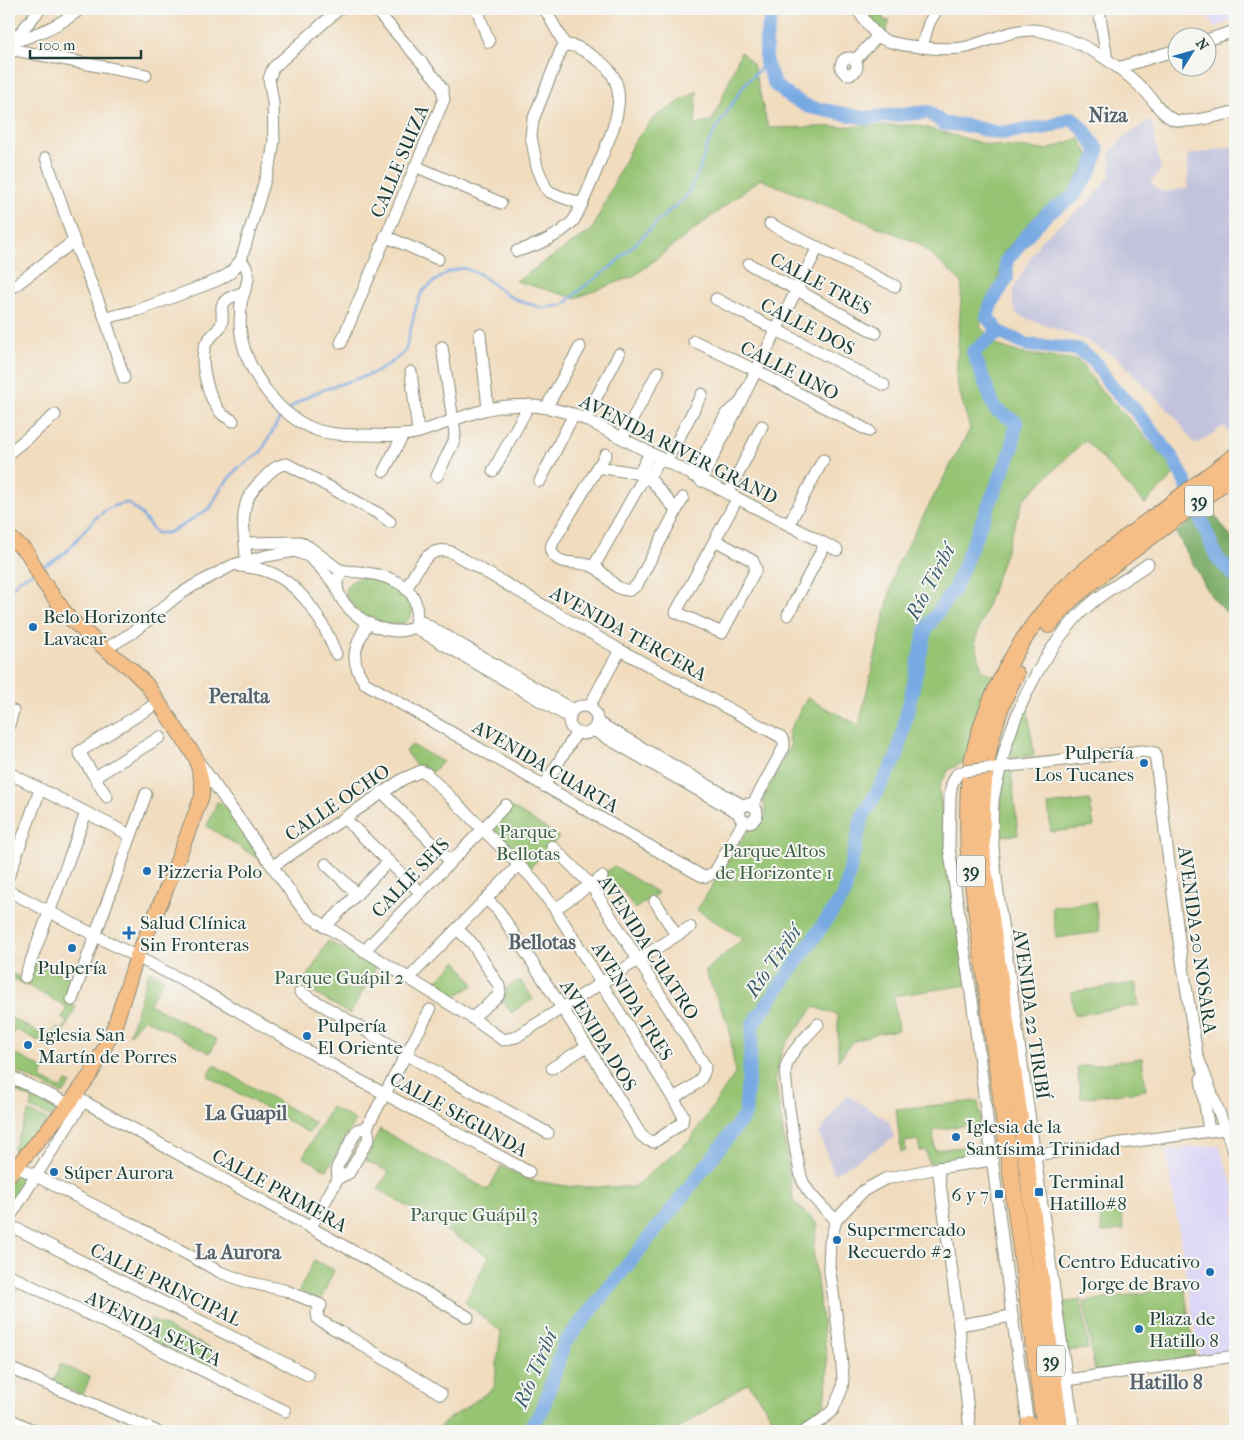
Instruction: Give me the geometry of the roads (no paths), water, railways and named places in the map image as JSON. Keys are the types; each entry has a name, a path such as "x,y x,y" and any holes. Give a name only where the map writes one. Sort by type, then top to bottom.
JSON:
{"highway":[{"name":"39","path":"1060,1431 1031,1161 983,862 981,833 982,796 987,754 1014,677 1052,619 1070,600 1159,522 1232,464"},
{"name":"39","path":"1045,1431 969,854 967,812 970,774 981,731 996,690 1032,628 1060,593 1079,575 1159,522"}],"main road":[{"path":"9,537 27,552 43,582 70,619 132,670 147,685 196,758 202,783 202,796 164,895 137,956 115,1025 105,1047 75,1101 12,1170"}],"street":[{"path":"10,45 40,9"},
{"path":"10,45 52,27 72,16 80,9"},
{"path":"105,318 139,310 218,280 230,273 241,260 274,149 269,79 273,68 339,9"},
{"name":"CALLE SUIZA","path":"341,343 444,99 442,88 375,9"},
{"path":"477,9 489,42"},
{"path":"545,9 564,45"},
{"path":"857,9 878,36 887,42 899,45 965,47 1014,32 1034,30 1078,42 1107,60 1145,91 1171,118 1185,120 1235,112"},
{"path":"922,46 937,9"},
{"path":"1099,9 1107,60"},
{"path":"1216,37 1235,31"},
{"path":"855,60 878,36"},
{"path":"10,45 146,76"},
{"path":"564,45 533,120 531,136 537,167 548,191 582,204"},
{"path":"517,251 537,245 564,230 574,220 612,133 619,110 618,94 613,75 603,63 579,48 564,45"},
{"path":"1118,68 1166,53"},
{"path":"46,158 74,240 105,318 124,378"},
{"path":"415,166 501,204"},
{"path":"770,224 895,286"},
{"path":"385,236 438,259"},
{"path":"9,290 74,240"},
{"path":"697,478 742,402 818,247"},
{"name":"AVENIDA RIVER GRAND","path":"241,260 249,273 241,304 240,323 243,344 253,371 270,396 282,409 292,418 314,429 324,432 359,435 404,435 488,409 529,405 547,406 579,416 837,550"},
{"name":"CALLE TRES","path":"749,264 876,332"},
{"path":"233,421 223,415 216,406 209,390 203,358 205,346 209,338 218,330 222,322 222,306 227,299 244,292"},
{"name":"CALLE DOS","path":"716,299 884,384"},
{"path":"480,334 488,409"},
{"name":"CALLE UNO","path":"694,342 757,371 869,431"},
{"path":"547,406 580,346"},
{"path":"437,476 454,441 455,434 442,347"},
{"path":"540,481 618,354"},
{"path":"411,372 418,432"},
{"path":"622,438 658,372"},
{"path":"594,566 644,477 650,475 659,458 702,394"},
{"path":"493,471 529,405"},
{"path":"9,453 55,415"},
{"path":"715,540 753,561 756,569 722,633 676,612 715,540 762,426"},
{"path":"384,471 404,435"},
{"path":"606,454 552,544 551,551 562,561 594,566 618,587 630,590 637,584 683,498"},
{"path":"789,524 823,460"},
{"path":"246,562 245,502 251,491 280,464 286,464 382,515 390,522"},
{"path":"597,467 636,473 652,481 676,510"},
{"path":"244,515 248,530 265,543"},
{"path":"246,543 300,542 309,546 338,569 376,574 395,582 406,589 416,601 418,607 415,623 409,630 393,632 367,624 341,597 336,581 344,571"},
{"path":"265,543 266,556"},
{"path":"788,615 825,544"},
{"name":"AVENIDA TERCERA","path":"406,589 427,556 434,551 442,549 451,552 620,650 781,737 784,747 745,812"},
{"path":"105,649 132,633 176,597 193,586 233,565 266,556 295,551 308,556 328,575 337,587"},
{"name":"AVENIDA 22 TIRIBÍ","path":"1074,1431 1031,1161 992,839 992,802 995,768 1027,694 1049,655 1076,618 1096,600 1148,564"},
{"path":"233,565 266,571 279,577 294,588 309,604 324,627 336,654"},
{"path":"415,623 571,714"},
{"name":"AVENIDA CUARTA","path":"367,624 356,645 355,659 358,673 364,683 705,877 715,872 745,812"},
{"path":"589,707 620,650"},
{"path":"107,797 79,752 159,702"},
{"path":"578,707 589,707 597,716 595,726 588,733 577,732 570,723 571,714 578,707"},
{"path":"9,725 13,711"},
{"path":"595,726 745,812"},
{"path":"544,786 577,732"},
{"path":"95,778 160,737"},
{"name":"AVENIDA 20 NOSARA","path":"995,768 1142,751 1155,753 1180,948 1197,1055 1235,1154"},
{"path":"196,758 299,904 311,917 472,1018 503,1040 516,1037 690,926"},
{"path":"995,768 965,771 957,774 952,784 950,795 949,847 973,1007 1012,1316 1030,1429"},
{"name":"CALLE OCHO","path":"273,866 382,792 421,771"},
{"name":"AVENIDA TRES","path":"421,771 426,773 532,878 555,909 673,1098"},
{"path":"9,773 130,835"},
{"path":"9,875 40,790"},
{"path":"382,792 450,861"},
{"path":"72,1000 146,794"},
{"path":"202,796 227,803"},
{"name":"CALLE SEIS","path":"364,951 506,805"},
{"path":"25,977 86,813"},
{"path":"344,818 420,892"},
{"name":"AVENIDA CUATRO","path":"552,846 591,885 705,1066 705,1074 700,1082 673,1098"},
{"path":"325,927 388,862"},
{"path":"326,864 357,894"},
{"path":"409,978 518,866"},
{"path":"555,909 602,877"},
{"name":"CALLE SEGUNDA","path":"9,891 203,991 459,1136 529,1172"},
{"name":"AVENIDA DOS","path":"486,899 498,910 587,1046 641,1135 647,1140 654,1142 682,1124 683,1115 673,1098"},
{"path":"654,901 676,936"},
{"path":"457,929 472,943 499,986 500,992 498,996 472,1018"},
{"path":"300,992 406,1054 548,1133"},
{"path":"311,1227 338,1178 349,1173 370,1138 367,1127 430,1010"},
{"path":"818,1024 796,1049 786,1067 788,1091 799,1168 803,1182 836,1220"},
{"path":"552,1068 587,1046"},
{"path":"1197,1055 1209,1131"},
{"name":"CALLE PRIMERA","path":"9,1076 75,1101 311,1227 468,1317"},
{"path":"9,1218 35,1176 75,1101"},
{"path":"1031,1161 1225,1128"},
{"path":"805,1431 823,1420 833,1410 842,1389 843,1378 836,1310 829,1265 830,1242 836,1220 863,1191 886,1179 938,1168 992,1160"},
{"path":"938,1168 959,1325 970,1431"},
{"path":"12,1170 35,1176 220,1272 247,1282 284,1290 321,1305 317,1313 318,1319 322,1322 383,1357 441,1394"},
{"name":"CALLE PRINCIPAL","path":"9,1225 308,1375"},
{"name":"AVENIDA SEXTA","path":"9,1275 285,1411"},
{"path":"959,1325 1012,1316"},
{"path":"1067,1380 1235,1356"},
{"path":"9,1368 156,1431"},
{"path":"9,1419 35,1431"}],"waterway":[{"name":"Río Tiribí","path":"773,9 766,39 766,63 775,85 792,98 809,107 865,118 928,112 944,124 964,125 999,133 1048,127 1072,118 1084,130 1098,151 1090,172 1073,197 1048,213 1006,261 1007,278 991,304 987,317 999,332 1027,345 1077,349 1094,361 1112,387 1136,411 1172,457 1183,477 1217,558 1235,576"},
{"path":"289,409 319,391 376,372 405,352 416,307 422,292 448,272 463,268 480,274 507,295 543,308 564,305 581,289 612,266 684,199 698,174 707,146 717,128 744,85 766,63"},
{"name":"Río Tiribí","path":"528,1431 542,1411 564,1344 745,1115 753,1024 844,895 862,818 897,757 926,629 954,589 1012,449 1016,422 995,409 973,352 999,332"},
{"path":"40,568 66,552 94,519 118,504 128,503 140,513 156,533 167,533 182,526 211,507 221,488 237,469 261,452 283,415"},
{"path":"9,591 18,581 33,572"}],"place":[{"name":"Belo Horizonte Lavacar","path":"33,627"},
{"name":"Pulpería Los Tucanes","path":"1144,763"},
{"name":"Pizzeria Polo","path":"147,871"},
{"name":"Salud Clínica Sin Fronteras","path":"129,933"},
{"name":"Pulpería","path":"72,948"},
{"name":"Pulpería El Oriente","path":"307,1036"},
{"name":"Iglesia San Martín de Porres","path":"28,1045"},
{"name":"Iglesia de la Santísima Trinidad","path":"956,1137"},
{"name":"Súper Aurora","path":"54,1172"},
{"name":"Terminal Hatillo#8","path":"1039,1192"},
{"name":"6 y 7","path":"999,1194"},
{"name":"Supermercado Recuerdo #2","path":"837,1240"},
{"name":"Centro Educativo Jorge de Bravo","path":"1210,1272"},
{"name":"Plaza de Hatillo 8","path":"1139,1329"}],"district":[{"name":"Niza","path":"1108,115"},
{"name":"Peralta","path":"239,696"},
{"name":"Bellotas","path":"542,942"},
{"name":"La Guapil","path":"246,1113"},
{"name":"La Aurora","path":"238,1252"},
{"name":"Hatillo 8","path":"1166,1382"}],"park label":[{"name":"Parque Bellotas","path":"528,842"},
{"name":"Parque Altos de Horizonte 1","path":"774,861"},
{"name":"Parque Guápil 2","path":"339,977"},
{"name":"Parque Guápil 3","path":"474,1214"}]}
